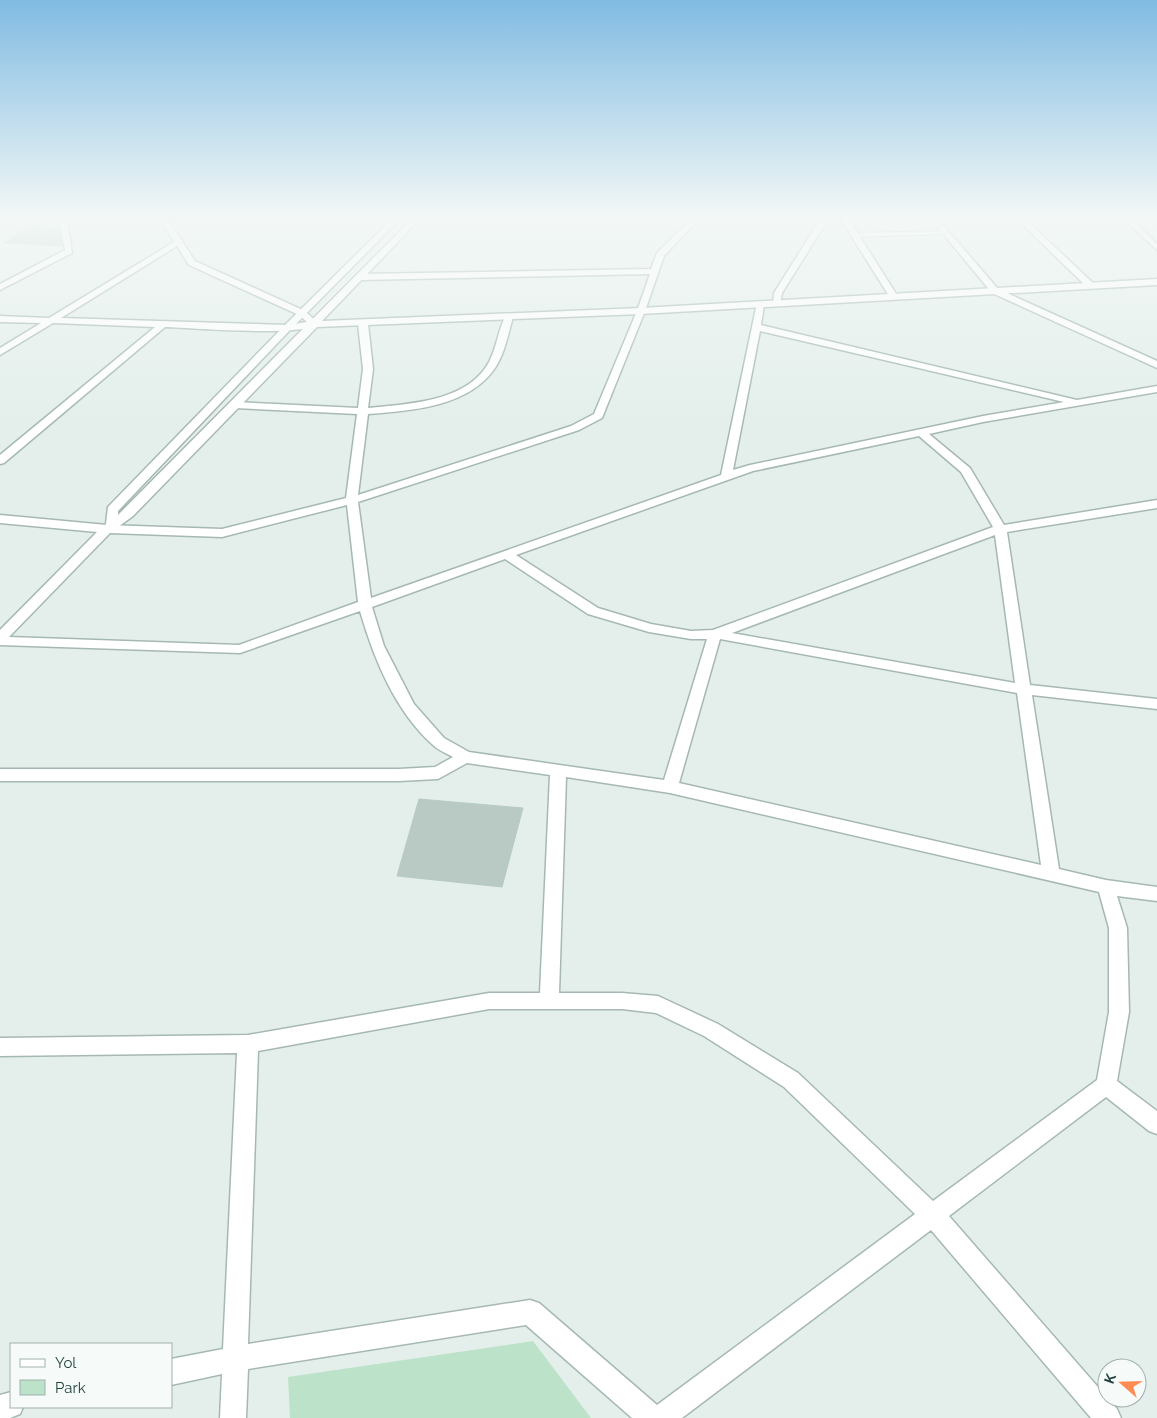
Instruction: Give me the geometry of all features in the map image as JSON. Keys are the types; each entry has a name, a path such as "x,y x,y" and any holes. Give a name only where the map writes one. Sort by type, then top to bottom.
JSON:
{"street":[{"path":"0,352 111,284"},
{"path":"239,284 302,313 314,324"},
{"path":"109,526 112,510 331,284"},
{"path":"0,640 109,526 129,513 353,284"},
{"path":"0,519 222,533 352,500 576,428 598,416 641,311 650,284"},
{"path":"776,304 778,293 784,284"},
{"path":"886,284 894,297"},
{"path":"988,284 995,292 1157,365"},
{"path":"0,319 287,328 314,324 363,324 641,311 1121,284"},
{"path":"726,476 760,305"},
{"path":"235,405 363,411 442,400 469,389 489,369 495,358 509,317"},
{"path":"363,324 368,369 352,500 365,604 377,646 408,707 439,742 465,757 670,787 1051,875 1106,887 1157,894"},
{"path":"0,461 162,325"},
{"path":"756,327 1080,402"},
{"path":"0,640 240,649 750,468 921,432 1157,389"},
{"path":"921,432 966,470 1000,529 1051,875"},
{"path":"715,634 1000,529 1157,504"},
{"path":"507,555 593,611 649,628 691,635 715,634 1023,689 1157,704"},
{"path":"670,787 715,634"},
{"path":"0,775 399,775 438,773 465,757"},
{"path":"549,1001 558,771"},
{"path":"660,1418 1106,1085 1119,1012 1118,928 1106,887"},
{"path":"0,1047 248,1044 490,1001 622,1001 658,1005 711,1030 791,1080 932,1216 1108,1418"},
{"path":"233,1418 248,1044"},
{"path":"1106,1085 1157,1124"},
{"path":"172,1372 236,1359 530,1312 652,1418"}],"green space":[{"path":"533,1341 591,1418 290,1418 288,1377"}],"building":[{"path":"419,799 523,808 502,887 397,876"}]}
